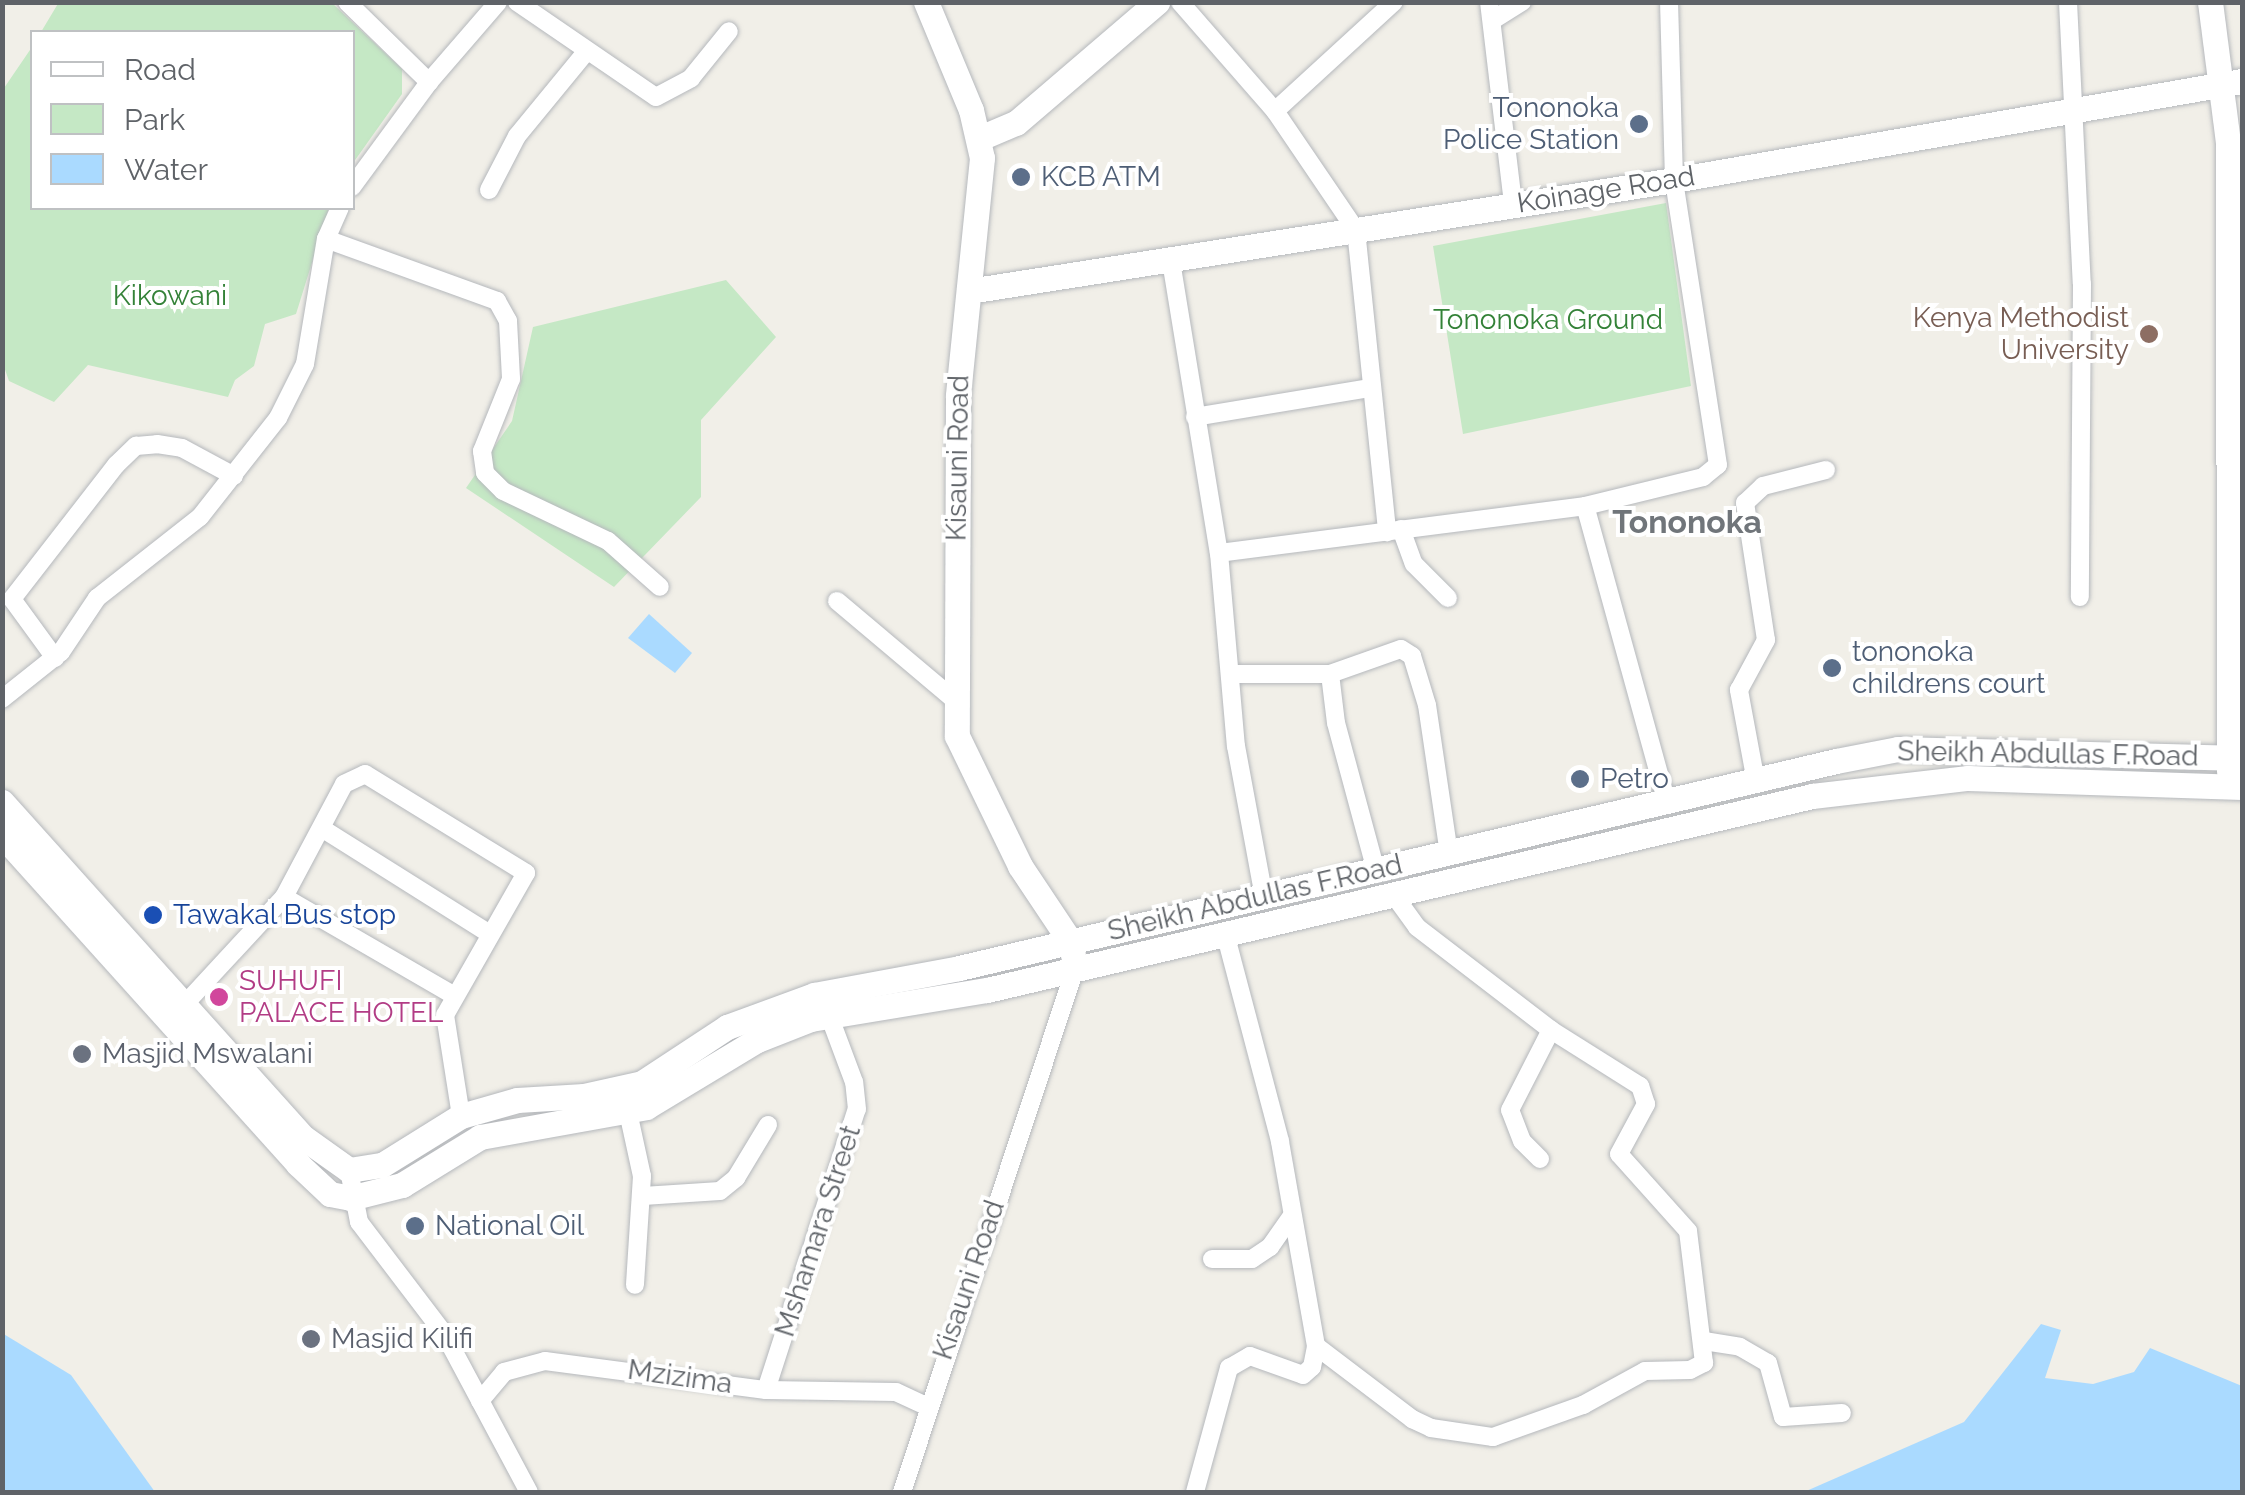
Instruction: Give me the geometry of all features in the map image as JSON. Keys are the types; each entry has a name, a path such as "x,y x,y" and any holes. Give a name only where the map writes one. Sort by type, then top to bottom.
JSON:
{"main road":[{"name":"Kisauni Road","path":"926,2 980,138 958,396 952,698 957,736 977,782 1045,904 1064,971"},
{"path":"980,138 1016,123 1158,2"},
{"path":"2210,2 2232,82 2228,142 2236,413 2236,787"},
{"name":"Koinage Road","path":"969,291 1674,180 2232,82"},
{"name":"Sheikh Abdullas F.Road","path":"349,1170 382,1165 461,1116 516,1100 625,1089 768,1008 1898,750 2235,758"},
{"name":"Sheikh Abdullas F.Road","path":"350,1198 402,1185 480,1137 628,1112 667,1097 757,1040 829,1015 1064,971 1395,897 1812,796 1885,785 2019,778 2236,787"},
{"path":"2,802 311,1144 349,1170"},
{"path":"2,835 298,1164 330,1194 350,1198"}],"street":[{"path":"346,2 429,82"},
{"path":"355,184 429,82 498,2"},
{"path":"517,2 648,95 666,96 691,78 729,31"},
{"path":"1180,2 1275,110 1356,230 1372,388 1394,531 1427,582 1448,598"},
{"path":"1275,110 1394,2"},
{"path":"1513,204 1492,10 1522,2"},
{"path":"1220,554 1586,506 1704,477 1718,465 1674,180 1669,2"},
{"path":"2068,2 2078,110 2080,597"},
{"path":"490,190 517,136 586,52"},
{"path":"2,699 55,658 96,598 186,530 234,476 300,379 326,239 339,210"},
{"path":"326,239 497,300 508,321 511,380 482,451 485,473 503,491 615,546 660,587"},
{"path":"1171,261 1220,554 1230,674 1263,892"},
{"path":"1195,417 1372,388"},
{"path":"55,658 12,599 116,464 136,446 157,444 182,448 234,476"},
{"path":"1756,782 1738,690 1766,640 1746,503 1762,486 1826,470"},
{"path":"1586,506 1667,803"},
{"path":"836,600 952,698"},
{"path":"1230,674 1330,674 1368,658 1410,653 1427,705 1449,854"},
{"path":"1330,674 1336,723 1376,871"},
{"path":"184,1005 284,898 344,784 365,774 510,858 526,874 453,995 445,1028 461,1116"},
{"path":"323,829 490,934"},
{"path":"1316,1346 1412,1419 1430,1428 1493,1437 1583,1405 1645,1371 1698,1368 1704,1363 1704,1341 1683,1220 1619,1154 1646,1104 1645,1094 1551,1030 1417,927 1395,897"},
{"path":"284,898 453,995"},
{"path":"1195,1492 1230,1368 1250,1356 1302,1375 1312,1368 1316,1346 1309,1281 1290,1217 1280,1141 1225,933"},
{"name":"Kisauni Road","path":"902,1492 936,1374 1065,1014 1064,971"},
{"name":"Mshamara Street","path":"766,1390 857,1109 854,1082 829,1015"},
{"path":"1540,1160 1522,1141 1510,1110 1551,1030"},
{"path":"628,1112 643,1196 635,1285"},
{"path":"643,1196 720,1191 736,1178 768,1125"},
{"path":"349,1170 350,1198 364,1230 445,1335 528,1492"},
{"path":"1212,1259 1252,1259 1270,1247 1290,1217"},
{"path":"1704,1341 1740,1346 1768,1363 1782,1417 1842,1413"},
{"name":"Mzizima","path":"480,1401 504,1372 525,1361 766,1390 896,1392"},
{"path":"896,1392 936,1374"},
{"path":"896,1392 926,1406"}],"green space":[{"path":"59,2 332,3 402,69 402,94 355,160 355,30 42,30"},
{"name":"Kikowani","path":"30,50 30,210 328,210 296,314 265,324 254,366 235,380 228,397 88,365 54,402 9,381 2,361 2,91"},
{"name":"Tononoka Ground","path":"1666,203 1691,386 1463,434 1433,246"},
{"path":"726,280 776,337 701,420 701,497 614,587 466,488 512,421 533,327"}],"water":[{"path":"649,614 692,653 675,673 628,638"},
{"path":"2041,1324 2061,1330 2045,1378 2093,1384 2134,1372 2150,1348 2242,1386 2242,1492 1804,1492 1964,1422"},
{"path":"2,1333 71,1375 155,1492 3,1492"}],"place":[{"name":"Tononoka Police Station","path":"1639,124"},
{"name":"KCB ATM","path":"1021,177"},
{"name":"Kenya Methodist University","path":"2149,334"},
{"name":"tononoka childrens court","path":"1832,668"},
{"name":"Petro","path":"1580,779"},
{"name":"Tawakal Bus stop","path":"153,915"},
{"name":"SUHUFI PALACE HOTEL","path":"219,997"},
{"name":"Masjid Mswalani","path":"82,1054"},
{"name":"National Oil","path":"415,1226"},
{"name":"Masjid Kilifi","path":"311,1339"}],"district":[{"name":"Tononoka","path":"1687,522"}]}
